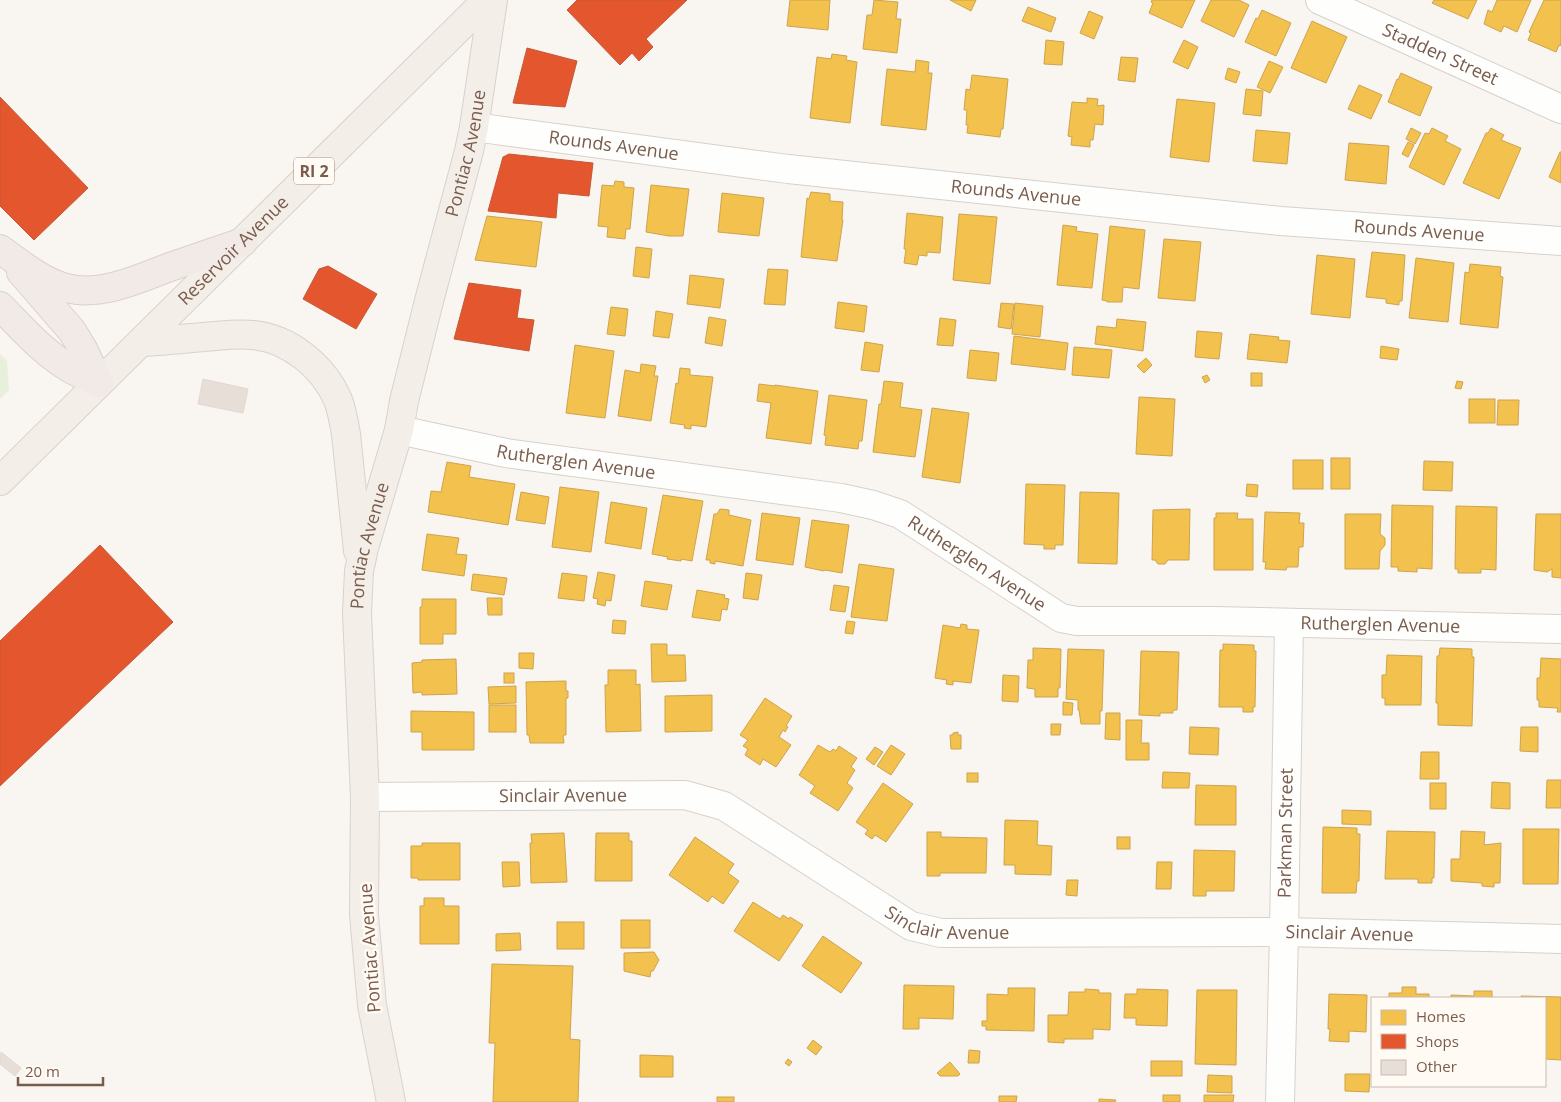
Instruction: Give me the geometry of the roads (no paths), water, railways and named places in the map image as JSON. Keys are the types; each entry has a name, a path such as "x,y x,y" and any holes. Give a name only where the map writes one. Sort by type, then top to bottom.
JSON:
{"highway":[{"path":"0,249 38,277 67,288 82,290 98,289 133,280 243,242"},
{"path":"0,249 72,332 83,349 99,383"},
{"path":"0,306 36,343 52,356 99,383"}],"main road":[{"name":"Reservoir Avenue","path":"0,481 487,0"},
{"name":"Pontiac Avenue","path":"390,1102 372,1005 364,915 366,797 357,613 360,571 364,548 399,430 404,401 474,127 493,0"},
{"path":"141,342 235,334 254,335 290,346 320,371 338,400 343,418 360,571"}],"street":[{"name":"Stadden Street","path":"1320,0 1561,109"},
{"name":"Rounds Avenue","path":"474,127 788,169 1271,220 1561,241"},
{"name":"Rutherglen Avenue","path":"399,430 506,454 841,498 873,505 900,514 1061,618 1077,622 1289,623 1561,629"},
{"name":"Parkman Street","path":"1280,1102 1289,623"},
{"name":"Sinclair Avenue","path":"366,797 685,795 724,806 911,926 941,932 1284,932 1561,939"}]}
